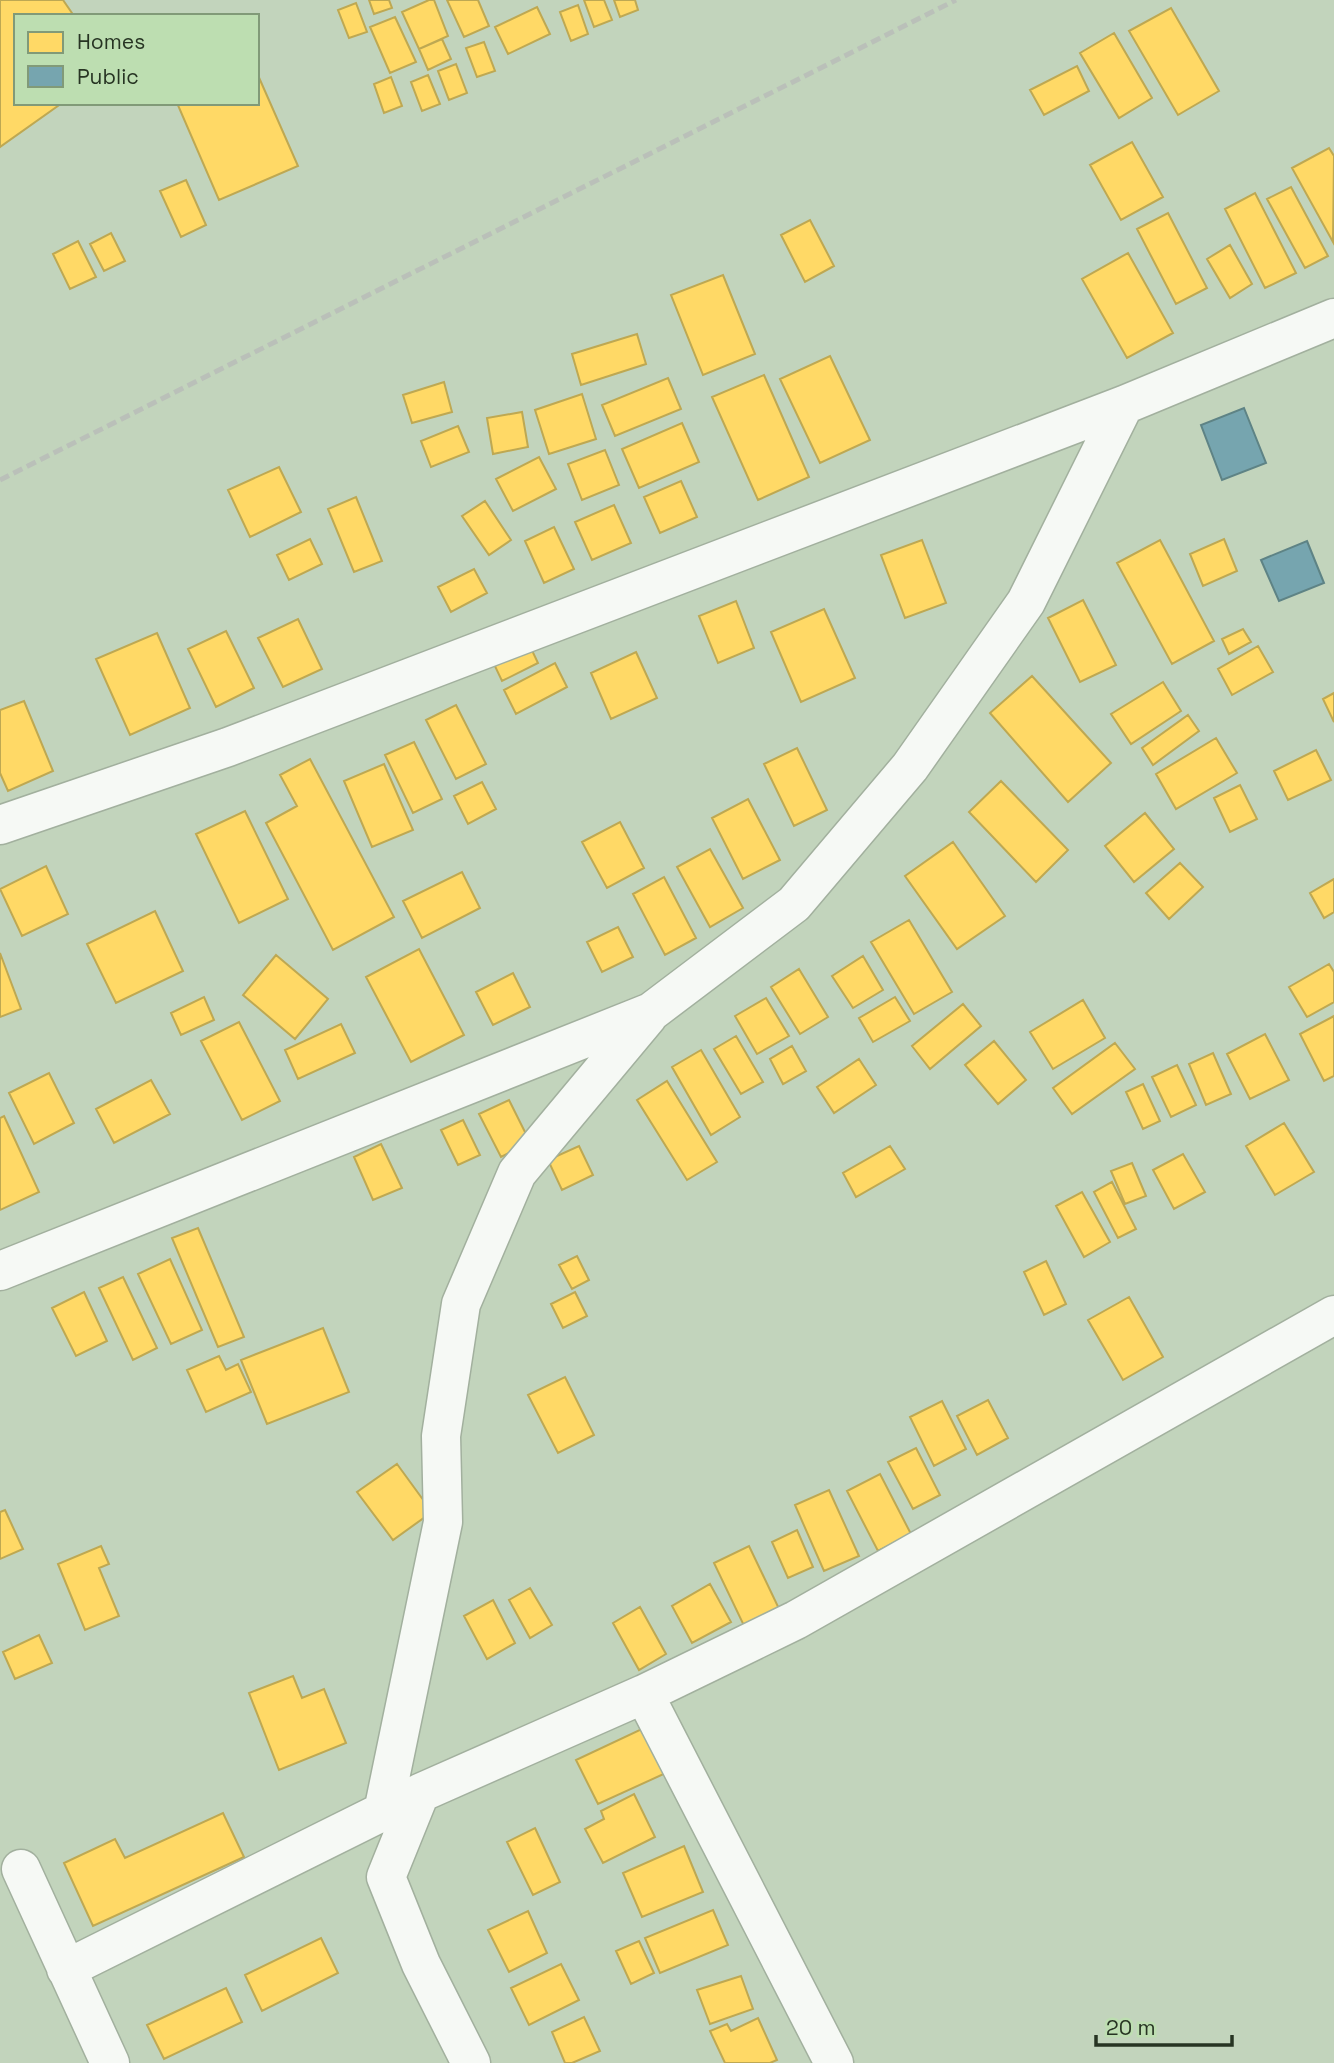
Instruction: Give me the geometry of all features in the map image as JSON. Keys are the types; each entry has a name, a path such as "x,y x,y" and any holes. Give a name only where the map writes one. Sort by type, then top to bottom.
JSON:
{"street":[{"path":"0,825 228,747 1124,405 1334,318"},
{"path":"383,1812 443,1522 441,1436 461,1304 517,1173 651,1012 794,904 910,766 1026,602 1124,405"},
{"path":"0,1271 651,1012"},
{"path":"66,1969 420,1793 643,1694 796,1620 1334,1314"},
{"path":"643,1694 834,2063"},
{"path":"420,1793 386,1877 421,1964 471,2063"},
{"path":"21,1869 110,2063"}],"building: Homes":[{"path":"0,0 63,0 73,14 14,14 14,105 59,105 0,147"},
{"path":"369,0 389,0 392,8 374,14"},
{"path":"434,0 448,36 419,49 402,12"},
{"path":"447,0 478,0 489,26 464,37"},
{"path":"584,0 604,0 612,20 594,27"},
{"path":"614,0 635,0 638,10 620,17"},
{"path":"356,3 367,32 349,38 338,10"},
{"path":"578,5 588,34 571,41 560,12"},
{"path":"537,7 550,34 508,54 495,27"},
{"path":"1171,8 1219,91 1178,115 1129,31"},
{"path":"395,17 416,62 390,73 370,27"},
{"path":"1114,33 1152,98 1119,118 1080,53"},
{"path":"442,39 451,59 428,70 419,49"},
{"path":"484,42 495,71 477,77 466,48"},
{"path":"456,64 467,93 449,100 438,71"},
{"path":"1077,66 1089,91 1044,115 1030,90"},
{"path":"428,75 440,104 422,111 411,82"},
{"path":"391,77 402,106 384,113 374,84"},
{"path":"259,78 298,166 219,200 178,105 259,105"},
{"path":"1132,142 1163,197 1121,220 1090,165"},
{"path":"1329,148 1334,156 1333,242 1292,168"},
{"path":"186,180 206,225 181,237 160,191"},
{"path":"1291,187 1328,256 1305,268 1267,199"},
{"path":"1255,193 1296,273 1265,288 1225,209"},
{"path":"1168,213 1207,288 1176,304 1137,229"},
{"path":"810,220 834,266 805,282 781,235"},
{"path":"111,233 125,261 104,271 90,244"},
{"path":"78,241 96,277 70,289 53,254"},
{"path":"1230,245 1252,284 1230,298 1207,259"},
{"path":"1128,253 1173,333 1127,358 1082,279"},
{"path":"723,275 755,354 703,375 671,295"},
{"path":"637,334 646,364 581,385 572,354"},
{"path":"830,356 870,440 820,463 780,379"},
{"path":"764,375 809,477 758,500 712,397"},
{"path":"668,378 681,409 615,436 602,405"},
{"path":"444,382 452,412 412,423 403,395"},
{"path":"582,394 596,439 549,454 535,410"},
{"path":"522,412 528,447 493,454 487,418"},
{"path":"682,423 699,462 639,488 622,449"},
{"path":"458,426 469,452 431,467 421,441"},
{"path":"605,450 619,485 582,500 568,464"},
{"path":"539,457 556,489 513,511 496,479"},
{"path":"279,467 301,512 250,537 228,490"},
{"path":"681,481 697,517 660,533 644,497"},
{"path":"356,497 382,561 354,572 328,509"},
{"path":"485,501 511,540 489,555 462,516"},
{"path":"614,505 631,543 592,560 575,522"},
{"path":"554,527 574,569 544,583 525,541"},
{"path":"310,539 322,564 289,580 277,555"},
{"path":"1224,539 1237,571 1203,586 1190,554"},
{"path":"922,540 946,603 905,618 881,555"},
{"path":"1160,540 1214,641 1172,664 1117,563"},
{"path":"474,569 487,593 451,612 438,587"},
{"path":"1083,600 1116,665 1080,682 1048,618"},
{"path":"736,601 754,648 718,663 699,616"},
{"path":"824,609 855,678 801,702 771,632"},
{"path":"298,619 322,669 283,687 258,638"},
{"path":"1243,629 1251,642 1229,654 1222,639"},
{"path":"226,631 254,688 216,707 188,649"},
{"path":"157,633 190,708 130,735 96,659"},
{"path":"529,644 538,663 502,681 493,662"},
{"path":"1258,646 1273,672 1232,695 1218,669"},
{"path":"636,652 657,698 611,719 591,673"},
{"path":"555,663 567,687 516,714 504,690"},
{"path":"1032,676 1111,763 1068,802 990,713"},
{"path":"1163,682 1181,711 1131,744 1111,714"},
{"path":"1334,693 1334,722 1323,699"},
{"path":"24,701 53,771 8,791 0,773 0,710"},
{"path":"456,705 486,764 456,779 426,720"},
{"path":"1188,715 1199,731 1153,765 1142,748"},
{"path":"1216,738 1237,773 1176,809 1156,774"},
{"path":"414,742 442,799 413,813 385,755"},
{"path":"797,748 827,810 794,826 764,764"},
{"path":"1316,750 1331,780 1288,800 1274,771"},
{"path":"310,759 394,917 333,950 266,823 297,806 280,775"},
{"path":"384,764 413,830 372,847 344,781"},
{"path":"1001,781 1068,850 1036,882 969,812"},
{"path":"482,782 496,809 468,824 454,796"},
{"path":"1240,785 1257,819 1230,832 1214,798"},
{"path":"748,799 780,860 743,879 712,818"},
{"path":"245,811 288,899 239,923 196,834"},
{"path":"1145,813 1174,849 1134,882 1105,846"},
{"path":"620,822 644,868 607,888 582,842"},
{"path":"953,842 1005,916 957,949 905,876"},
{"path":"710,849 743,908 710,927 677,867"},
{"path":"1180,863 1203,887 1169,919 1146,893"},
{"path":"46,866 68,914 22,936 0,889"},
{"path":"462,872 480,908 422,938 403,901"},
{"path":"664,877 696,938 665,955 633,894"},
{"path":"1334,879 1334,912 1324,918 1310,893"},
{"path":"155,911 183,971 116,1003 87,944"},
{"path":"909,920 952,992 914,1014 871,942"},
{"path":"618,927 633,957 602,972 587,942"},
{"path":"419,949 464,1035 411,1062 366,977"},
{"path":"0,953 21,1009 0,1017"},
{"path":"276,955 328,999 295,1039 243,995"},
{"path":"863,956 883,990 853,1008 832,976"},
{"path":"1329,964 1334,972 1334,1002 1307,1017 1289,987"},
{"path":"799,969 828,1017 800,1034 771,987"},
{"path":"513,973 530,1007 493,1025 476,992"},
{"path":"204,997 214,1020 181,1035 171,1013"},
{"path":"895,997 910,1021 873,1042 859,1018"},
{"path":"766,998 789,1036 757,1054 735,1016"},
{"path":"1083,1000 1105,1038 1053,1069 1030,1032"},
{"path":"963,1004 981,1026 930,1069 912,1046"},
{"path":"1334,1016 1334,1076 1324,1081 1300,1034"},
{"path":"239,1022 280,1101 242,1120 201,1041"},
{"path":"341,1024 355,1053 298,1079 285,1050"},
{"path":"1265,1034 1289,1080 1250,1099 1227,1054"},
{"path":"736,1036 763,1082 741,1094 714,1049"},
{"path":"994,1041 1026,1080 998,1104 965,1065"},
{"path":"1115,1043 1135,1069 1072,1114 1053,1088"},
{"path":"792,1046 806,1071 783,1084 770,1059"},
{"path":"701,1050 740,1117 711,1135 672,1067"},
{"path":"1213,1053 1231,1094 1206,1105 1189,1064"},
{"path":"859,1059 876,1085 834,1113 817,1087"},
{"path":"1177,1065 1196,1105 1171,1117 1152,1077"},
{"path":"49,1073 74,1123 34,1144 9,1093"},
{"path":"151,1080 170,1114 114,1143 96,1109"},
{"path":"667,1081 717,1162 687,1180 637,1100"},
{"path":"1143,1084 1160,1121 1143,1129 1126,1092"},
{"path":"509,1100 530,1142 501,1157 479,1114"},
{"path":"4,1116 39,1192 0,1210 0,1118"},
{"path":"463,1120 480,1155 458,1165 441,1130"},
{"path":"1284,1123 1314,1172 1275,1195 1246,1146"},
{"path":"381,1144 402,1188 373,1200 354,1157"},
{"path":"579,1146 593,1175 562,1190 548,1160"},
{"path":"890,1146 905,1169 856,1197 843,1173"},
{"path":"1183,1154 1205,1192 1174,1209 1153,1170"},
{"path":"1132,1163 1146,1196 1125,1204 1111,1171"},
{"path":"1112,1182 1136,1229 1118,1238 1094,1192"},
{"path":"1082,1192 1110,1242 1084,1257 1056,1206"},
{"path":"198,1228 244,1337 218,1347 172,1238"},
{"path":"577,1256 589,1280 572,1289 559,1265"},
{"path":"170,1259 202,1330 171,1344 138,1274"},
{"path":"1046,1261 1066,1304 1044,1315 1024,1272"},
{"path":"123,1277 157,1348 133,1360 99,1288"},
{"path":"84,1292 107,1341 76,1356 52,1308"},
{"path":"575,1292 587,1316 563,1328 551,1304"},
{"path":"1129,1297 1163,1357 1123,1380 1088,1320"},
{"path":"323,1328 349,1392 267,1424 241,1360"},
{"path":"219,1356 226,1370 238,1364 251,1392 206,1412 187,1370"},
{"path":"565,1377 594,1435 558,1453 528,1395"},
{"path":"988,1400 1008,1438 977,1455 957,1416"},
{"path":"942,1401 966,1449 934,1466 910,1417"},
{"path":"916,1448 940,1495 913,1509 888,1462"},
{"path":"397,1464 432,1512 393,1540 357,1492"},
{"path":"880,1474 911,1534 878,1551 847,1491"},
{"path":"829,1490 859,1556 824,1571 795,1505"},
{"path":"5,1510 23,1549 0,1559 0,1512"},
{"path":"797,1530 813,1567 788,1578 772,1542"},
{"path":"101,1546 109,1564 99,1568 119,1616 85,1630 58,1564"},
{"path":"749,1546 782,1615 747,1632 714,1563"},
{"path":"710,1584 731,1622 692,1643 672,1606"},
{"path":"530,1588 552,1625 530,1638 509,1600"},
{"path":"493,1600 515,1643 487,1659 464,1616"},
{"path":"640,1607 666,1654 639,1670 613,1623"},
{"path":"39,1635 52,1663 15,1679 3,1652"},
{"path":"293,1676 302,1698 324,1689 346,1743 279,1770 249,1693"},
{"path":"646,1727 668,1772 598,1804 576,1760"},
{"path":"634,1794 655,1837 603,1863 585,1829 604,1819 601,1811"},
{"path":"223,1813 244,1857 93,1926 64,1863 115,1839 125,1858"},
{"path":"535,1828 560,1882 533,1895 507,1842"},
{"path":"684,1846 703,1892 642,1917 623,1873"},
{"path":"713,1910 728,1945 660,1973 645,1938"},
{"path":"528,1911 547,1953 509,1972 488,1930"},
{"path":"321,1938 338,1973 262,2011 245,1975"},
{"path":"639,1941 654,1973 631,1984 616,1951"},
{"path":"561,1964 579,2000 529,2025 511,1988"},
{"path":"741,1976 753,2009 710,2024 697,1990"},
{"path":"226,1988 242,2022 164,2059 147,2025"},
{"path":"584,2017 600,2051 572,2063 565,2063 552,2032"},
{"path":"758,2018 777,2060 770,2063 725,2063 710,2031 727,2024 731,2031"}],"building: Public":[{"path":"1244,408 1266,463 1222,480 1201,425"},
{"path":"1307,541 1324,583 1279,601 1261,560"}],"railway":[{"path":"0,480 956,0"}]}
